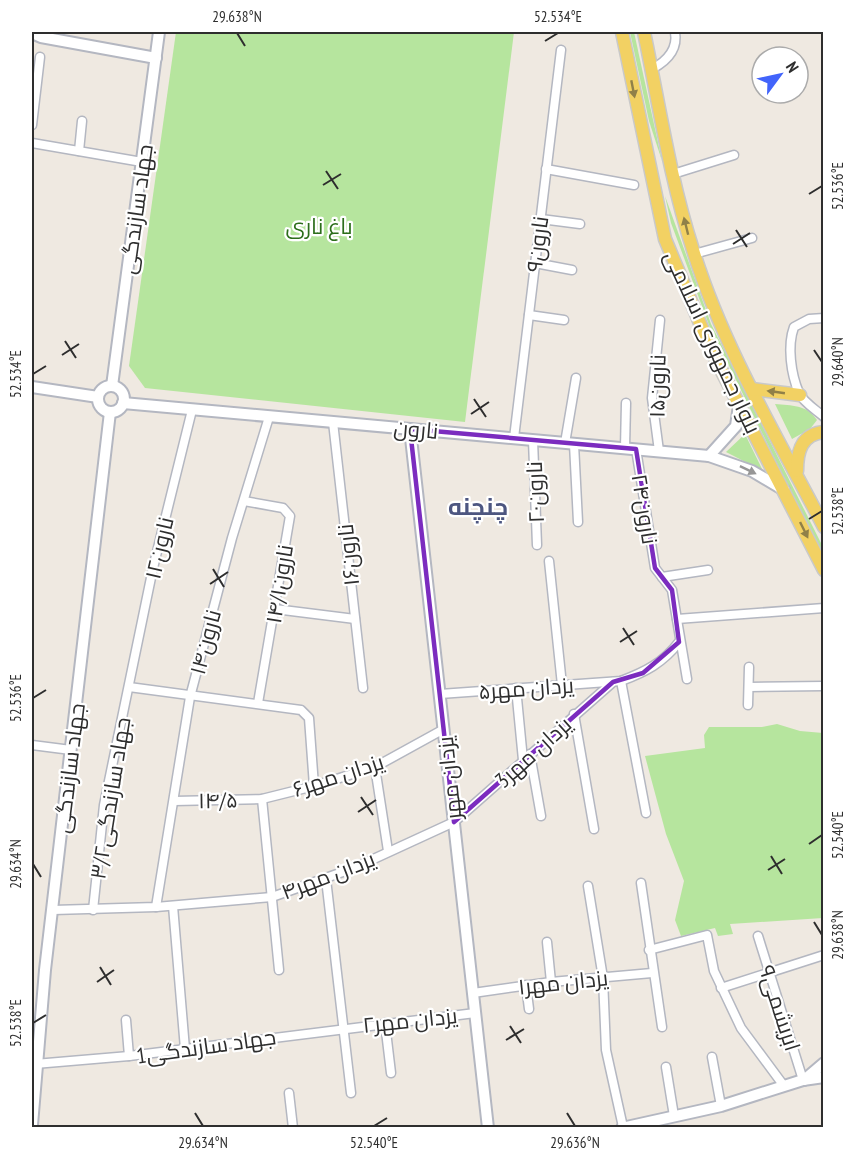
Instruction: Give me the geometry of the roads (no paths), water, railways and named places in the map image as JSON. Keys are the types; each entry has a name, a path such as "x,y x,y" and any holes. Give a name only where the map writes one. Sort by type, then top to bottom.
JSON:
{"main road":[{"name":"بلوار جمهوری اسلامی","path":"622,32 665,239 704,334 824,570"},
{"name":"بلوار جمهوری اسلامی","path":"644,32 673,174 694,254 708,294 752,388 824,527"},
{"path":"651,180 673,174"},
{"path":"752,388 800,395"},
{"path":"797,475 797,455 801,444 810,436 824,432"}],"street":[{"name":"جهاد سازندگی","path":"112,386 159,32"},
{"path":"652,69 672,53 676,38 675,32"},
{"path":"38,34 156,58"},
{"name":"نارون۹","path":"514,438 561,50"},
{"path":"32,125 40,57"},
{"path":"79,151 82,120"},
{"path":"32,143 142,162"},
{"path":"673,174 734,155"},
{"path":"546,169 634,185"},
{"path":"540,219 580,224"},
{"path":"694,254 752,238"},
{"path":"535,263 572,270"},
{"path":"529,315 564,320"},
{"path":"824,318 799,323 791,335 791,362 800,395 824,417"},
{"name":"نارون۱۵","path":"659,451 652,398 660,320"},
{"path":"576,378 570,443 578,522"},
{"path":"112,386 122,392 123,403 118,410 110,412 100,405 98,397 104,387 112,386"},
{"path":"32,387 98,397"},
{"name":"نارون","path":"123,403 709,456 752,471 784,490"},
{"name":"نارون۲۴","path":"626,404 630,448 655,568 662,577"},
{"path":"709,456 736,426 739,405"},
{"name":"نارون۱۲","path":"129,687 153,568 192,410"},
{"name":"جهاد سازندگی","path":"32,1125 35,1064 110,412"},
{"name":"نارون۱۴","path":"156,907 190,697 269,417"},
{"name":"نارون۱۶","path":"333,422 363,688"},
{"name":"یزدان مهر","path":"410,429 488,1128"},
{"name":"نارون۲۰","path":"533,440 537,545"},
{"name":"۱۴/۱نارون","path":"244,501 283,508 290,516 258,703"},
{"path":"549,561 562,685"},
{"path":"687,679 672,590 662,577 708,570"},
{"path":"677,619 824,608"},
{"path":"275,609 355,620"},
{"path":"646,813 617,681 643,673 660,663 680,642"},
{"path":"748,705 749,667"},
{"name":"یزدان مهر۵","path":"440,694 617,681"},
{"name":"3یزدان مهر","path":"454,822 574,714 617,681"},
{"path":"748,687 824,686"},
{"path":"129,687 190,697 258,703 305,712 309,718 314,786"},
{"name":"۳/۲جهاد سازندگی","path":"93,910 104,805 129,687"},
{"path":"516,688 527,757 541,816"},
{"path":"574,714 594,829"},
{"name":"یزدان مهر۶","path":"262,799 375,767 444,729"},
{"path":"32,745 71,750"},
{"path":"375,767 388,851"},
{"path":"262,799 279,970"},
{"name":"۱۴/۵","path":"174,801 262,799"},
{"name":"یزدان مهر۴","path":"53,910 173,906 272,897 326,879 454,822"},
{"path":"326,879 351,1093"},
{"path":"641,883 652,973 662,1027"},
{"path":"588,886 603,978 606,1050 622,1127 721,1106 803,1080 824,1077"},
{"path":"173,906 185,1049"},
{"path":"649,950 706,935 721,988 741,1028 783,1086"},
{"name":"ابریشمی۹","path":"758,936 803,1080"},
{"path":"547,942 550,982"},
{"path":"721,988 824,955"},
{"name":"یزدان مهر۱","path":"473,993 550,982 652,973"},
{"path":"526,985 529,1009"},
{"name":"یزدان مهر۲","path":"345,1028 476,1013"},
{"path":"126,1020 129,1056"},
{"path":"385,1023 391,1073"},
{"name":"1جهاد سازندگی","path":"35,1064 129,1056 345,1028"},
{"path":"712,1057 721,1106"},
{"path":"803,1080 824,1063"},
{"path":"666,1067 674,1116"},
{"path":"289,1093 293,1128"}],"district":[{"name":"چنچنه","path":"478,507"}],"park label":[{"name":"باغ ناری","path":"319,226"}]}
